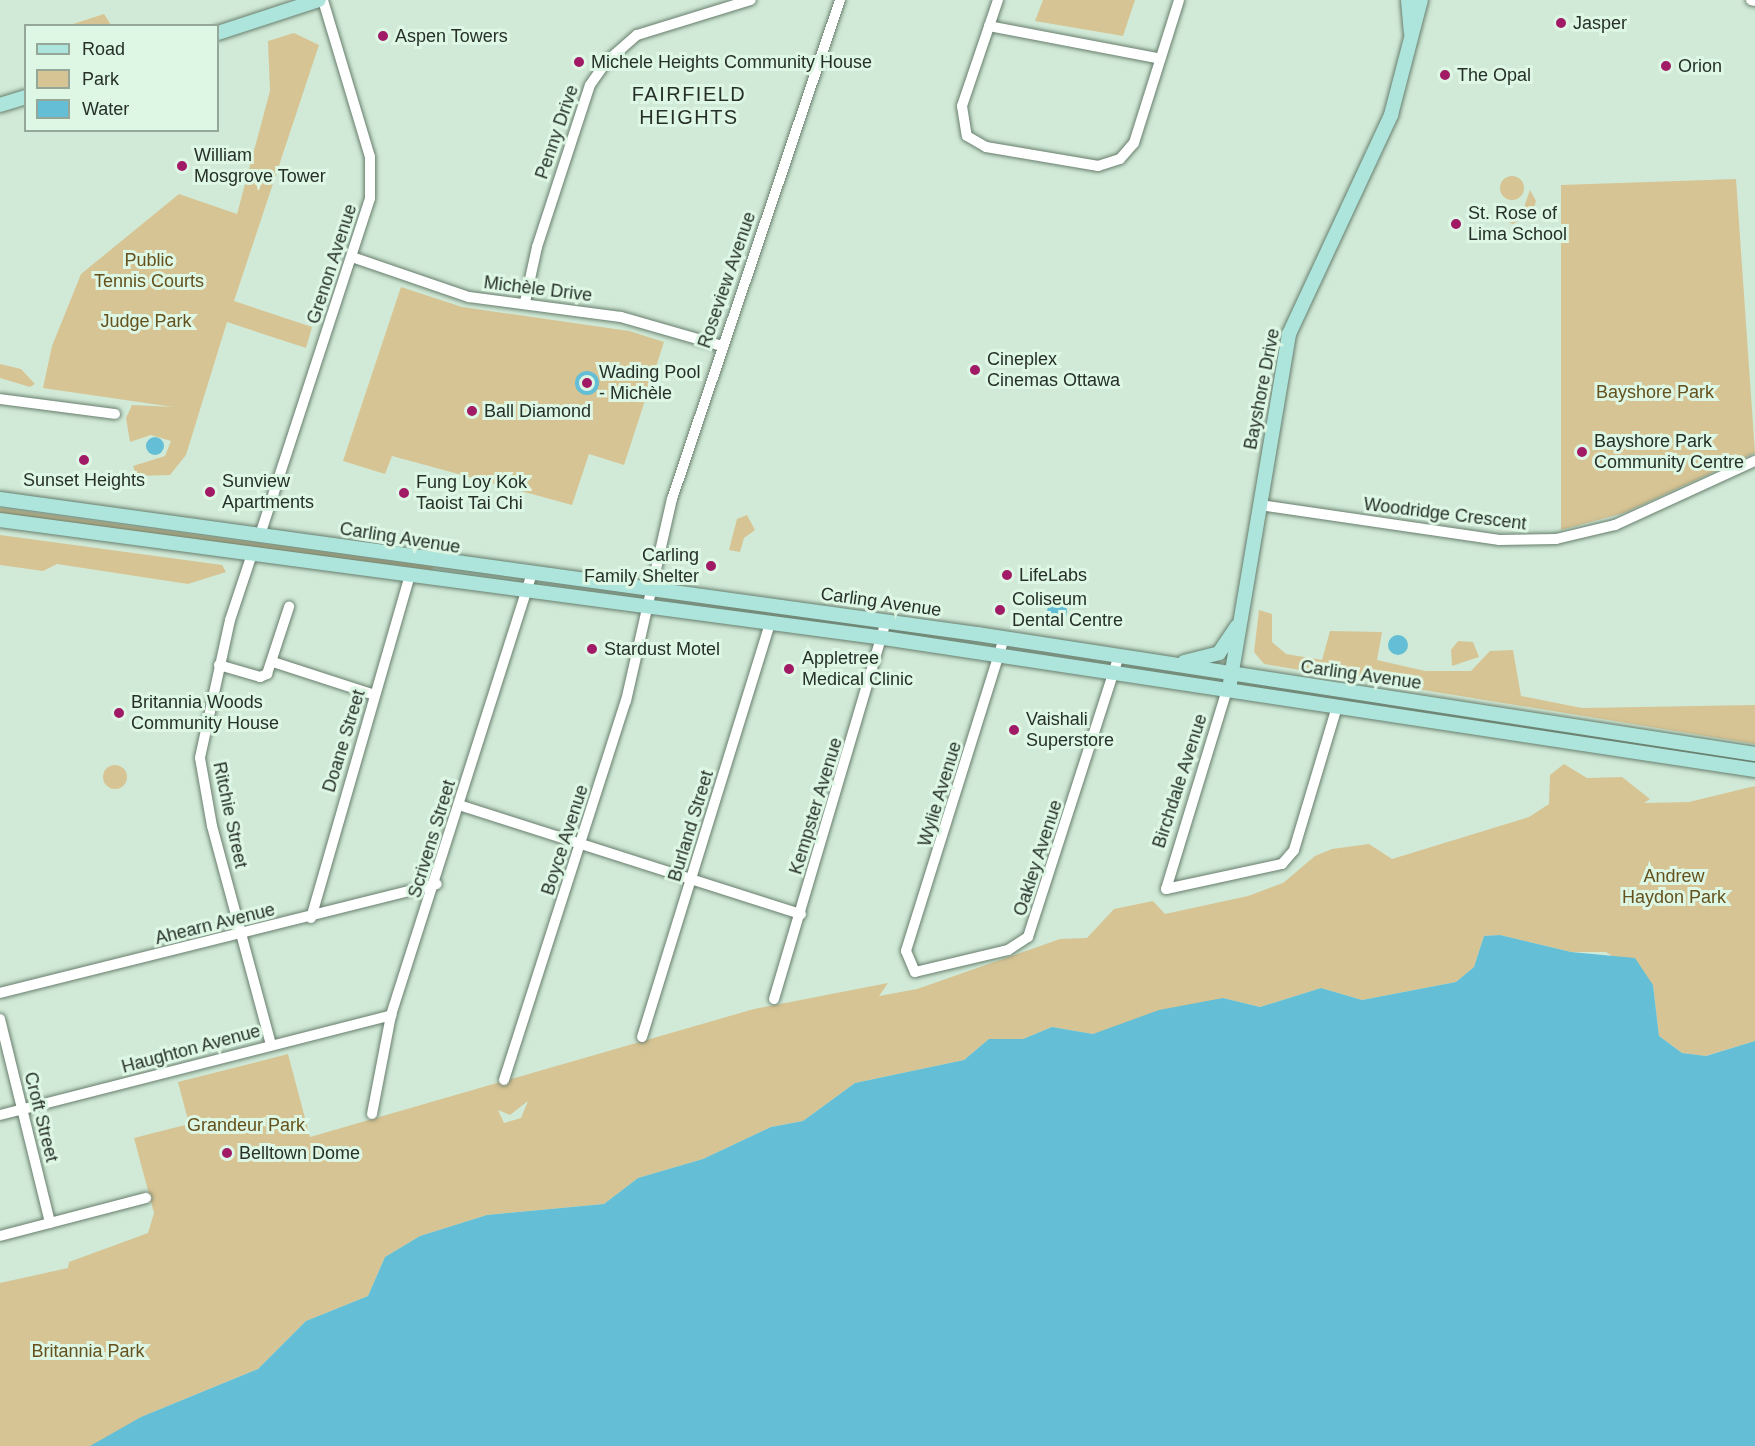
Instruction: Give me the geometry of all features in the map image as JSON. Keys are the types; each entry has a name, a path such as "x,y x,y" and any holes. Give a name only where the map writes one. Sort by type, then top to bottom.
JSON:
{"main road":[{"path":"219,33 321,0"},
{"name":"Bayshore Drive","path":"1226,693 1233,674 1290,334 1391,116 1412,40 1412,1"},
{"path":"0,105 24,98"},
{"name":"Carling Avenue","path":"0,499 531,576 652,588 1004,638 1118,658 1399,698 1755,754"},
{"name":"Carling Avenue","path":"0,520 251,556 884,638 1226,693 1394,715 1755,770"},
{"path":"1154,663 1197,661 1219,653 1236,630 1247,595"},
{"path":"1394,715 1399,698"}],"street":[{"name":"Grenon Avenue","path":"260,535 370,198 370,157 321,0"},
{"name":"Penny Drive","path":"525,302 537,247 590,85 606,62 637,35 751,0"},
{"name":"Roseview Avenue","path":"649,608 672,499 840,0"},
{"path":"998,0 962,106 967,136 986,147 1102,165 1120,159 1134,143 1157,58 1179,0"},
{"path":"989,26 1157,58"},
{"name":"Michèle Drive","path":"352,257 470,297 525,302 656,324 722,346"},
{"path":"0,399 115,414"},
{"name":"Woodridge Crescent","path":"1260,505 1499,540 1548,540 1616,525 1755,461"},
{"name":"Ritchie Street","path":"251,556 219,665 201,737 201,769 271,1045"},
{"name":"Doane Street","path":"311,918 410,575"},
{"name":"Scrivens Street","path":"372,1114 391,1015 437,884 459,805 528,592 531,576"},
{"path":"219,665 260,676 273,662 289,607"},
{"name":"Boyce Avenue","path":"504,1080 582,842 649,608"},
{"name":"Kempster Avenue","path":"774,999 884,638 886,621"},
{"name":"Burland Street","path":"642,1037 770,624"},
{"name":"Wylie Avenue","path":"906,959 1004,638"},
{"name":"Oakley Avenue","path":"906,959 915,972 936,971 1008,950 1028,937 1118,658"},
{"path":"273,662 375,695"},
{"name":"Birchdale Avenue","path":"1226,693 1166,878 1166,889 1172,890 1282,864 1294,850 1337,707"},
{"path":"459,805 582,842 801,914"},
{"name":"Ahearn Avenue","path":"0,993 311,918 437,884"},
{"name":"Haughton Avenue","path":"0,1115 391,1015"},
{"name":"Croft Street","path":"0,1019 50,1223"},
{"path":"0,1236 146,1198"}],"green space":[{"path":"1043,0 1135,0 1123,36 1035,21"},
{"path":"104,14 110,24 73,24"},
{"name":"Judge Park","path":"294,33 319,45 234,301 312,327 306,348 227,322 186,455 170,475 137,476 133,466 165,456 171,441 151,435 130,442 126,418 132,405 173,407 43,388 52,346 81,274 179,194 237,214 270,91 268,41"},
{"path":"1512,176 1521,179 1524,188 1521,197 1512,200 1503,197 1500,188 1503,179"},
{"name":"Bayshore Park","path":"1736,179 1755,453 1624,513 1561,530 1561,185"},
{"path":"1530,190 1536,201 1532,213 1513,224 1506,221 1506,215 1524,207"},
{"path":"401,287 462,307 629,331 664,342 624,465 589,454 572,505 392,456 385,474 343,461"},
{"path":"0,364 21,369 35,384 30,387 0,378"},
{"path":"0,508 433,567 433,570 0,515"},
{"path":"747,515 755,530 744,538 740,552 729,550 737,519"},
{"path":"0,535 222,565 226,572 188,584 57,564 43,571 0,565"},
{"path":"1259,610 1272,614 1272,642 1286,654 1322,660 1330,631 1382,632 1377,660 1425,671 1471,671 1490,651 1513,650 1521,696 1582,708 1755,705 1755,744 1264,664 1254,652"},
{"path":"1458,641 1473,642 1479,657 1452,666 1451,650"},
{"path":"1564,764 1587,778 1622,777 1650,799 1644,803 1689,802 1755,786 1755,1041 1705,1056 1682,1053 1659,1036 1653,985 1606,952 1571,952 1500,935 1484,936 1474,967 1456,982 1362,1000 1321,988 1260,1007 1223,998 1093,1034 1052,1027 1023,1039 989,1039 964,1060 855,1083 803,1121 771,1127 703,1159 638,1178 604,1204 487,1215 420,1236 385,1257 368,1296 306,1321 258,1369 141,1417 104,1441 90,1446 0,1446 0,1283 68,1268 69,1262 148,1233 154,1213 134,1138 189,1124 178,1082 288,1054 310,1137 754,1009 888,983 879,996 917,989 1060,939 1087,938 1114,909 1153,901 1165,914 1248,896 1283,883 1315,856 1332,849 1369,844 1392,859 1529,817 1549,804 1550,775","holes":["528,1101 521,1118 504,1123 498,1110 510,1115"]},
{"path":"115,765 124,768 127,777 124,786 115,789 106,786 103,777 106,768"}],"water":[{"name":"Wading Pool - Michèle","path":"582,371 592,371 599,378 599,388 592,395 582,395 575,388 575,378"},
{"path":"155,437 161,440 164,446 161,452 155,455 149,452 146,446 149,440"},
{"path":"1057,601 1064,604 1067,611 1064,618 1057,621 1050,618 1047,611 1050,604"},
{"path":"1398,635 1405,638 1408,645 1405,652 1398,655 1391,652 1388,645 1391,638"},
{"path":"1500,935 1571,952 1635,958 1653,985 1659,1036 1682,1053 1706,1056 1755,1041 1755,1446 90,1446 141,1417 258,1369 306,1321 368,1296 385,1257 420,1236 487,1215 604,1204 638,1178 703,1159 771,1127 803,1121 855,1083 964,1060 989,1039 1023,1039 1052,1027 1093,1034 1159,1010 1223,998 1260,1007 1321,988 1362,1000 1456,982 1474,967 1484,936"}],"place":[{"name":"Jasper","path":"1561,23"},
{"name":"Aspen Towers","path":"383,36"},
{"name":"Michele Heights Community House","path":"579,62"},
{"name":"Orion","path":"1666,66"},
{"name":"The Opal","path":"1445,75"},
{"name":"William Mosgrove Tower","path":"182,166"},
{"name":"St. Rose of Lima School","path":"1456,224"},
{"name":"Cineplex Cinemas Ottawa","path":"975,370"},
{"name":"Wading Pool - Michèle","path":"587,383"},
{"name":"Ball Diamond","path":"472,411"},
{"name":"Bayshore Park Community Centre","path":"1582,452"},
{"name":"Sunset Heights","path":"84,460"},
{"name":"Sunview Apartments","path":"210,492"},
{"name":"Fung Loy Kok Taoist Tai Chi","path":"404,493"},
{"name":"Carling Family Shelter","path":"711,566"},
{"name":"LifeLabs","path":"1007,575"},
{"name":"Coliseum Dental Centre","path":"1000,610"},
{"name":"Stardust Motel","path":"592,649"},
{"name":"Appletree Medical Clinic","path":"789,669"},
{"name":"Britannia Woods Community House","path":"119,713"},
{"name":"Vaishali Superstore","path":"1014,730"},
{"name":"Belltown Dome","path":"227,1153"}],"district":[{"name":"FAIRFIELD HEIGHTS","path":"689,106"}],"park label":[{"name":"Public Tennis Courts","path":"149,271"},
{"name":"Andrew Haydon Park","path":"1674,887"},
{"name":"Grandeur Park","path":"246,1125"},
{"name":"Britannia Park","path":"88,1351"}]}
